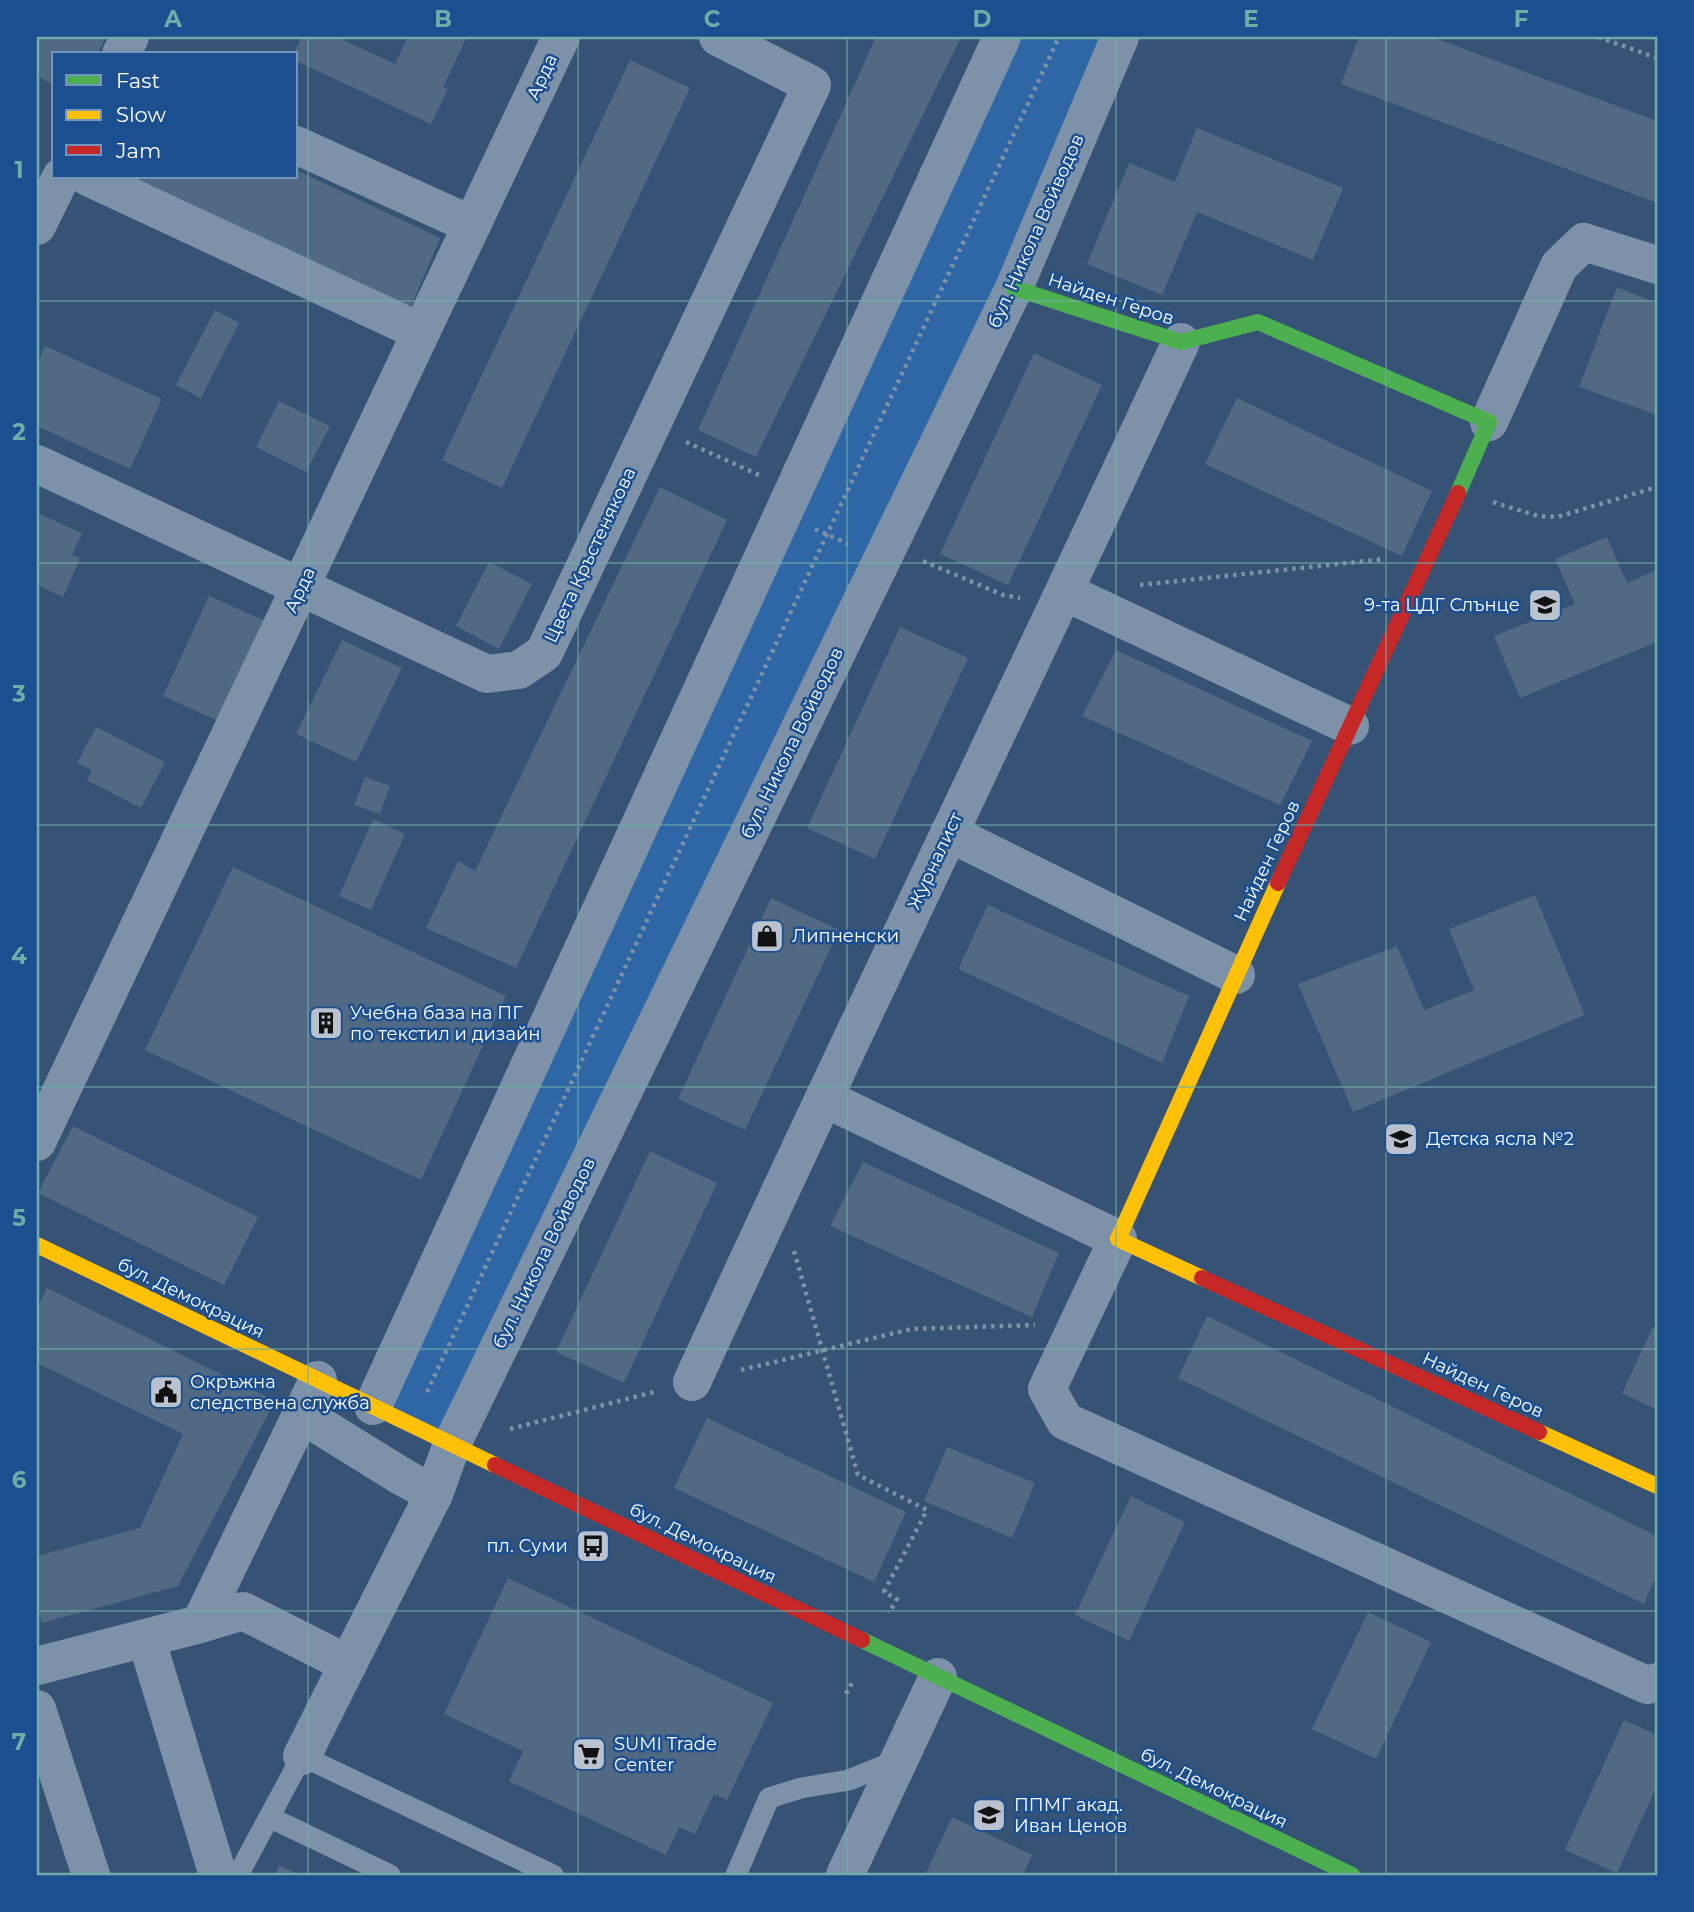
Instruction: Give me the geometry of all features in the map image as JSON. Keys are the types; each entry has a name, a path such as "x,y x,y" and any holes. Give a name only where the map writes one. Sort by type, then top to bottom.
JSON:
{"street":[{"name":"Арда","path":"37,1142 561,37"},
{"name":"Цвета Кръстенякова","path":"37,464 487,674 519,670 544,653 812,85 718,37"},
{"path":"373,1406 1002,37"},
{"name":"бул. Никола Войводов","path":"302,1756 434,1494 452,1444 1014,288 1120,37"},
{"path":"298,146 472,225"},
{"path":"37,226 61,178"},
{"path":"91,178 421,332"},
{"path":"1489,422 1559,265 1584,242 1657,265"},
{"name":"Найден Геров","path":"1014,288 1181,342 1258,322 1489,422 1118,1239 1657,1486"},
{"name":"Журналист","path":"692,1382 1181,342"},
{"path":"1065,593 1350,726"},
{"path":"949,833 1236,975"},
{"path":"824,1098 1118,1239 1047,1389 1065,1421 1647,1685 1657,1682"},
{"name":"бул. Демокрация","path":"37,1245 1352,1875"},
{"path":"200,1624 318,1380"},
{"path":"301,1414 434,1494"},
{"path":"37,1666 243,1611 348,1664"},
{"path":"146,1638 218,1875"},
{"path":"845,1875 938,1677"},
{"path":"37,1709 91,1875"}],"lane":[{"path":"238,1875 302,1756 553,1875"},
{"path":"736,1875 769,1798 801,1788 849,1780 900,1759"},
{"path":"269,1817 390,1875"}],"path":[{"path":"412,1424 1059,37"},
{"path":"1598,37 1657,58"},
{"path":"651,426 788,503 826,534 1003,595 1018,598 1065,593"},
{"path":"1460,490 1531,514 1557,517 1657,487"},
{"path":"1132,586 1428,555"},
{"path":"778,1195 858,1475 927,1510 884,1592 897,1599 846,1694"},
{"path":"452,1444 911,1329 1078,1323"}],"shaded area":[{"path":"1001,37 1111,37 452,1444 373,1406"}],"building":[{"path":"37,37 106,37 98,52 52,52 52,84 37,76"},
{"path":"302,37 342,37 341,39 395,64 408,37 467,37 443,87 448,89 431,124 298,62 298,52 294,52"},
{"path":"876,37 961,37 756,457 698,430"},
{"path":"1359,37 1432,37 1657,121 1657,203 1341,84"},
{"path":"630,60 690,88 502,488 442,460"},
{"path":"1197,128 1343,188 1313,260 1197,212 1162,295 1087,264 1129,163 1175,182"},
{"path":"298,171 440,238 411,307 131,178 298,178"},
{"path":"1617,287 1657,303 1657,415 1579,387"},
{"path":"215,310 239,323 201,398 176,385"},
{"path":"45,346 162,399 130,469 37,426 37,364"},
{"path":"1034,353 1102,385 1008,585 940,554"},
{"path":"1237,398 1432,491 1402,556 1205,464"},
{"path":"279,401 330,426 306,472 256,447"},
{"path":"660,487 727,520 516,968 426,928 458,861 475,871"},
{"path":"37,513 82,533 72,555 80,558 63,597 37,585"},
{"path":"1607,537 1627,583 1657,570 1657,642 1520,698 1494,636 1575,604 1555,559"},
{"path":"489,562 532,584 499,649 456,626"},
{"path":"209,596 268,622 223,723 163,696"},
{"path":"900,627 968,658 875,859 807,828"},
{"path":"342,640 402,668 356,762 296,734"},
{"path":"1116,650 1312,741 1280,805 1082,716"},
{"path":"96,727 165,762 141,808 87,780 92,770 77,763"},
{"path":"365,777 390,786 380,814 354,805"},
{"path":"373,819 405,834 371,910 339,896"},
{"name":"Учебна база на ПГ по текстил и дизайн","path":"233,867 506,996 421,1180 145,1050"},
{"path":"1535,895 1585,1015 1353,1112 1298,984 1397,946 1424,1010 1474,990 1449,929"},
{"path":"771,898 839,930 745,1130 678,1099"},
{"path":"988,905 1189,996 1162,1063 958,969"},
{"path":"73,1126 258,1217 224,1285 38,1193"},
{"path":"650,1151 717,1183 624,1383 556,1352"},
{"path":"863,1162 1059,1253 1032,1317 830,1226"},
{"path":"47,1288 275,1401 178,1586 42,1623 37,1605 37,1556 140,1528 183,1434 37,1363 37,1308"},
{"path":"1207,1316 1657,1536 1657,1574 1644,1604 1178,1378"},
{"path":"1653,1327 1657,1329 1657,1410 1622,1393"},
{"path":"707,1418 906,1512 874,1582 674,1488"},
{"path":"947,1447 1035,1483 1012,1538 924,1501"},
{"path":"1131,1496 1185,1522 1129,1641 1075,1615"},
{"path":"508,1578 773,1703 727,1800 714,1794 695,1834 679,1827 666,1855 509,1781 523,1751 444,1714"},
{"path":"1368,1612 1431,1642 1376,1759 1312,1729"},
{"path":"1624,1720 1657,1735 1657,1786 1617,1873 1565,1850"},
{"path":"952,1817 1032,1855 1023,1875 925,1875"},
{"path":"279,1865 300,1875 275,1875"}],"traffic: fast":[{"path":"1014,288 1181,342 1258,322 1489,422 1458,493"},
{"path":"862,1640 1352,1875"}],"traffic: slow":[{"path":"1202,1278 1118,1239 1278,883"},
{"path":"37,1245 495,1465"},
{"path":"1539,1432 1657,1486"}],"traffic: jam":[{"path":"1278,883 1458,493"},
{"path":"1202,1278 1539,1432"},
{"path":"495,1465 862,1640"}],"place":[{"name":"9-та ЦДГ Слънце","path":"1545,605"},
{"name":"Липненски","path":"767,936"},
{"name":"Учебна база на ПГ по текстил и дизайн","path":"326,1023"},
{"name":"Детска ясла №2","path":"1401,1139"},
{"name":"Окръжна следствена служба","path":"166,1392"},
{"name":"пл. Суми","path":"593,1546"},
{"name":"SUMI Trade Center","path":"589,1754"},
{"name":"ППМГ акад. Иван Ценов","path":"989,1815"}]}
